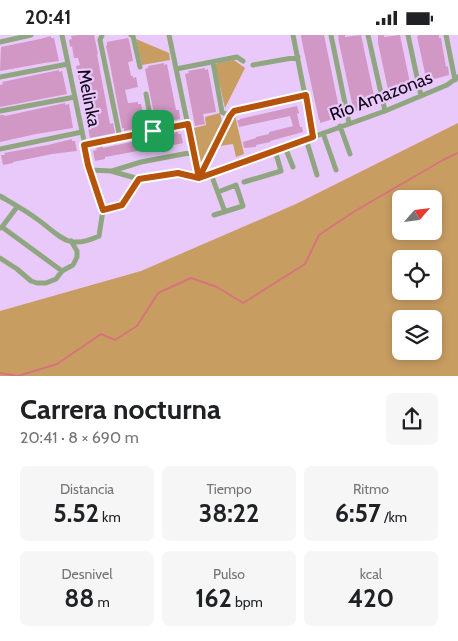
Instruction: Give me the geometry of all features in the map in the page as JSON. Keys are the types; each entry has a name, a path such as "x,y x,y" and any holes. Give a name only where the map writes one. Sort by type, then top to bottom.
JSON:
{"street":[{"path":"0,42 31,35"},
{"name":"Melinka","path":"62,35 89,168 103,210"},
{"path":"102,35 100,40 120,138"},
{"path":"131,35 133,36 140,67"},
{"path":"169,35 199,178"},
{"path":"294,35 313,137"},
{"path":"331,35 350,123"},
{"path":"368,35 385,111"},
{"path":"408,35 421,97"},
{"path":"446,35 456,79"},
{"path":"176,69 237,57 243,61"},
{"path":"253,65 298,57"},
{"path":"213,62 222,112 230,116"},
{"path":"0,77 68,63"},
{"name":"Río Amazonas","path":"199,178 385,111 421,97 456,79"},
{"path":"146,94 153,131"},
{"path":"199,178 234,111 306,95"},
{"path":"0,111 75,97"},
{"path":"84,145 188,124"},
{"path":"340,127 350,154"},
{"path":"0,149 82,132"},
{"path":"323,133 336,170"},
{"path":"306,139 317,175"},
{"path":"285,147 293,167"},
{"path":"244,182 281,171 275,150"},
{"path":"111,171 141,162 194,152"},
{"path":"89,168 111,171 139,179 178,173 199,178"},
{"path":"211,174 226,212"},
{"path":"0,195 36,218 60,238 75,242 88,241 99,236 103,210 122,205 139,179"},
{"path":"214,215 243,206 236,185 218,192"},
{"path":"17,207 1,227 62,271"},
{"path":"0,258 31,281 46,283 56,279 62,271 73,265 77,257 77,251 71,241"}],"shaded area":[{"path":"136,39 169,53 170,60 142,65"},
{"path":"234,60 245,68 225,108 215,65"},
{"path":"220,113 222,122 200,164 194,128 206,125 205,117"},
{"path":"235,116 244,154 236,157 233,144 220,146"},
{"path":"458,123 458,376 0,376 0,311 141,271 296,204"}],"building":[{"path":"94,35 110,124 113,123 115,133 90,138 76,66 80,65 78,58 74,58 69,40 72,39 71,36"},
{"path":"301,35 324,35 339,108 341,108 343,116 320,123"},
{"path":"338,35 345,35 345,37 361,35 374,96 376,96 378,104 355,111 353,108"},
{"path":"378,35 384,35 384,37 400,35 410,83 412,82 414,90 391,97 389,94"},
{"path":"439,35 449,75 427,81 417,36"},
{"path":"51,36 51,38 54,38 59,61 0,71 1,47"},
{"path":"128,38 133,61 128,62 131,76 133,78 136,77 138,87 125,90 128,103 138,102 138,104 141,104 148,126 124,131 106,46 107,42"},
{"path":"164,63 164,65 167,64 176,110 179,110 180,119 156,124 145,69 148,66"},
{"path":"205,68 205,70 208,69 216,112 203,114 205,124 195,126 185,74 189,73 188,71"},
{"path":"59,70 59,72 62,71 67,94 0,107 0,85 3,84 2,82"},
{"path":"65,103 65,105 69,104 73,128 0,142 0,115 5,116"},
{"path":"297,106 300,127 302,127 303,132 256,145 256,147 244,148 243,142 269,134 269,132 293,126 290,116 239,127 237,120"},
{"path":"178,132 178,134 181,134 183,143 105,157 105,159 95,161 93,151 97,150 96,148"},
{"path":"72,139 72,141 75,141 77,151 52,154 3,165 1,155 5,155 4,153"}],"waterway":[{"path":"18,376 57,364 101,334 115,340 137,326 158,293 191,278 217,287 243,303 305,264 319,235 355,211 458,153"},
{"path":"0,373 17,376"}],"route":[{"path":"153,131 84,145 88,165 103,210 122,205 139,179 175,173 199,178 313,137 306,95 234,111 199,178 188,124 153,131"}]}
